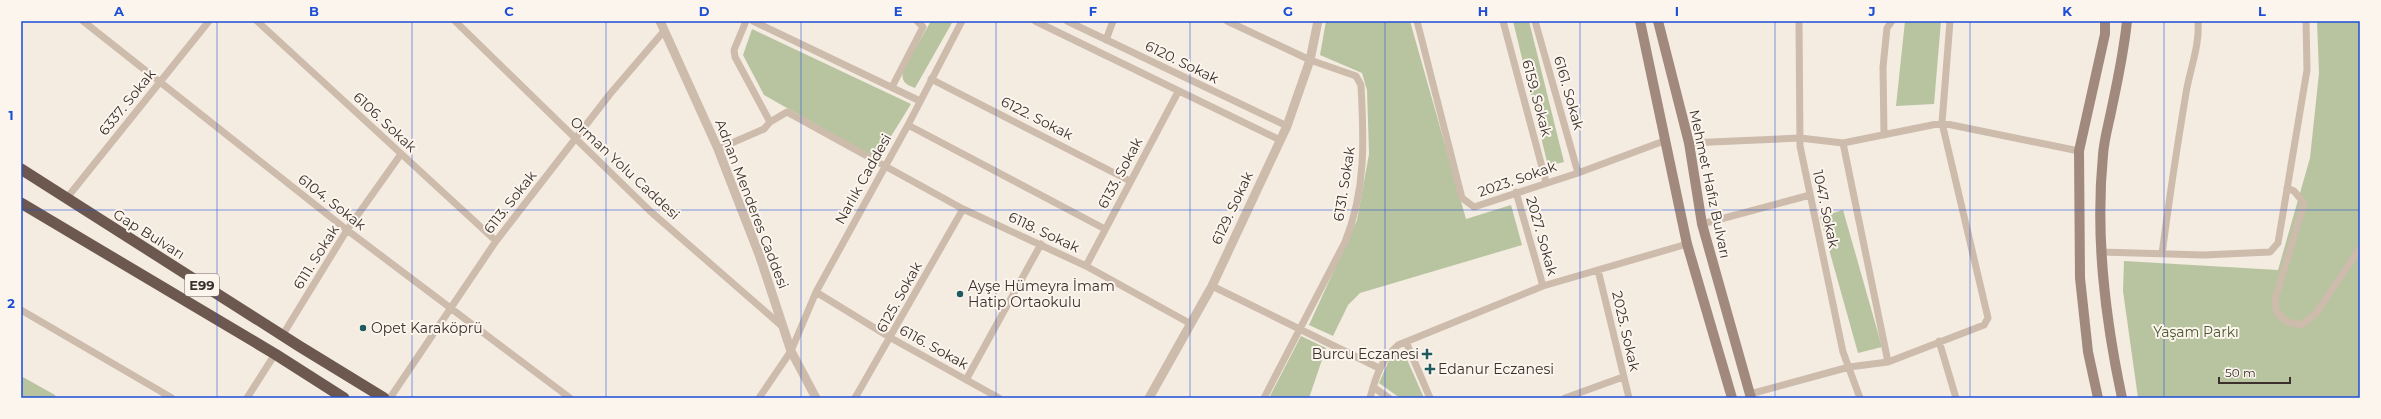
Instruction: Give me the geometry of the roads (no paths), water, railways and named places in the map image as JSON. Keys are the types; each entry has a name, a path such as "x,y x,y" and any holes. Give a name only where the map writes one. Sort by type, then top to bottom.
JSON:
{"highway":[{"name":"Gap Bulvarı","path":"21,169 282,336 384,398"},
{"name":"E99","path":"21,203 275,354 344,398"}],"main road":[{"path":"1640,21 1687,244 1732,398"},
{"name":"Mehmet Hafız Bulvarı","path":"1658,21 1689,143 1702,224 1750,396"},
{"path":"2098,398 2088,352 2080,278 2079,151 2105,34 2105,21"},
{"path":"2122,398 2106,312 2100,252 2103,154 2123,57 2127,21"}],"street":[{"name":"6104. Sokak","path":"83,21 347,230 570,398"},
{"name":"6337. Sokak","path":"66,199 209,21"},
{"name":"6106. Sokak","path":"256,21 496,241"},
{"name":"Orman Yolu Caddesi","path":"455,21 650,211 784,328"},
{"name":"Adnan Menderes Caddesi","path":"660,21 718,150 760,257 791,351 816,398"},
{"path":"718,150 764,129 770,122 735,57 734,50 746,21"},
{"path":"753,21 920,101"},
{"path":"892,87 923,27 917,21"},
{"name":"Narlık Caddesi","path":"759,398 791,351 816,292 908,125 962,21"},
{"path":"1035,21 1178,92 1280,140"},
{"name":"6120. Sokak","path":"1067,21 1287,126"},
{"path":"1106,40 1113,21"},
{"name":"6131. Sokak","path":"1227,21 1310,60 1356,76 1361,85 1364,151 1354,219 1345,242 1264,398"},
{"name":"6129. Sokak","path":"1149,398 1212,286 1287,126 1310,60 1318,21"},
{"name":"2023. Sokak","path":"1417,21 1462,198 1474,207 1546,182 1578,173 1664,140"},
{"name":"6159. Sokak","path":"1503,21 1546,182"},
{"name":"6161. Sokak","path":"1535,21 1578,173"},
{"name":"1047. Sokak","path":"1799,21 1800,138 1810,195 1844,352 1860,398"},
{"path":"1884,135 1886,28 1892,21"},
{"path":"1750,396 1849,367 1888,362 1939,341 1984,325 1988,318 1942,123 1950,21"},
{"path":"2162,254 2173,168 2189,77 2199,34 2198,21"},
{"path":"2100,252 2204,255 2270,252 2278,243 2307,70 2306,21"},
{"name":"6113. Sokak","path":"390,398 449,308 496,241 576,139 664,31"},
{"name":"6122. Sokak","path":"931,79 1130,181"},
{"name":"6133. Sokak","path":"1086,266 1178,92"},
{"name":"6118. Sokak","path":"770,122 787,112 885,167 963,208 1086,266 1191,324"},
{"path":"1689,143 1800,138 1843,143 1942,123 2079,151"},
{"path":"908,125 1105,229"},
{"path":"1843,143 1888,362"},
{"name":"6111. Sokak","path":"282,336 347,230 401,154"},
{"path":"2287,188 2294,191 2304,203 2275,300 2277,313 2287,322 2302,325 2316,313 2360,248"},
{"name":"2027. Sokak","path":"1516,192 1543,286"},
{"path":"1702,224 1810,195"},
{"name":"6125. Sokak","path":"855,398 891,338 963,208"},
{"path":"966,380 1041,244"},
{"path":"1370,398 1379,368 1387,355 1406,342 1543,286 1687,244"},
{"name":"2025. Sokak","path":"1598,270 1629,398"},
{"path":"1212,286 1379,368"},
{"name":"6116. Sokak","path":"816,292 891,338 999,398"},
{"path":"21,310 172,398"},
{"path":"1939,341 1956,398"},
{"path":"1406,342 1430,398"},
{"path":"246,398 275,354"},
{"path":"1565,398 1623,377"},
{"path":"1373,387 1389,398"}],"place":[{"name":"Ayşe Hümeyra İmam Hatip Ortaokulu","path":"960,294"},
{"name":"Opet Karaköprü","path":"363,328"},
{"name":"Burcu Eczanesi","path":"1427,354"},
{"name":"Edanur Eczanesi","path":"1430,369"}],"park label":[{"name":"Yaşam Parkı","path":"2196,332"}]}
